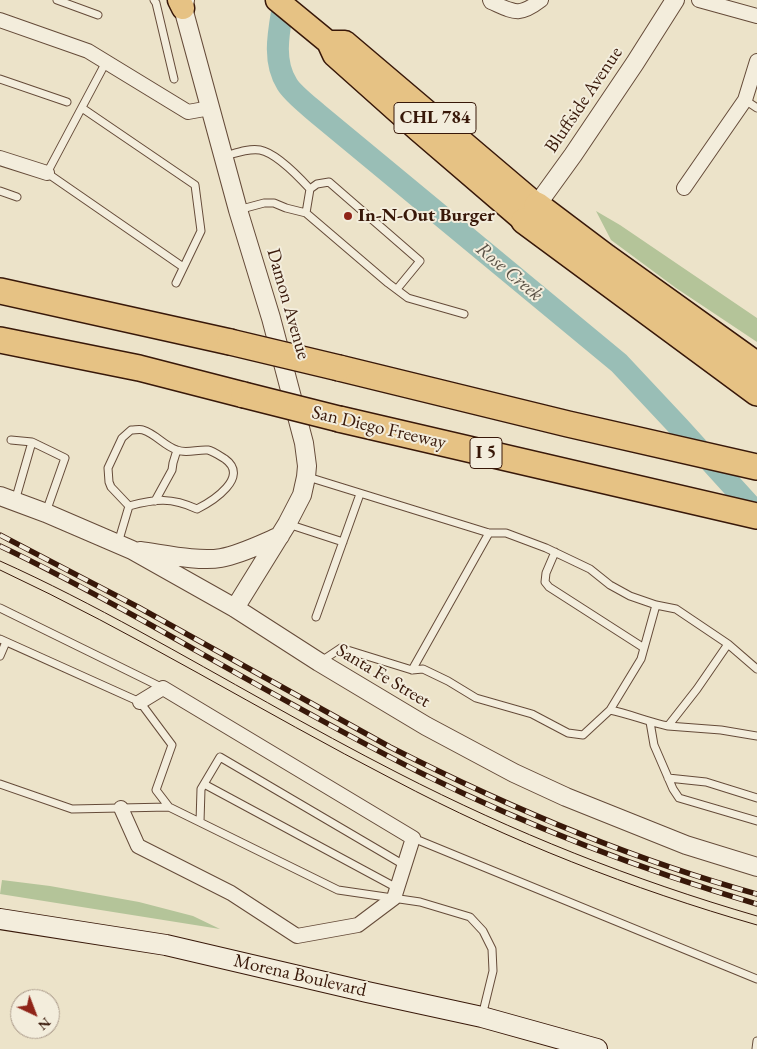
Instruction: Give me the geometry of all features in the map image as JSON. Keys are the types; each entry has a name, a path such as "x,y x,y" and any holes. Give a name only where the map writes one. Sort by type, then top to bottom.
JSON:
{"highway":[{"path":"531,213 606,258 757,365"},
{"path":"531,213 757,393"},
{"path":"0,291 230,342 568,424 757,467"},
{"name":"San Diego Freeway","path":"0,340 139,368 339,419 757,516"}],"main road":[{"name":"CHL 784","path":"277,0 328,42 334,55 418,130 531,213"},
{"name":"Morena Boulevard","path":"0,918 166,945 482,1017 597,1049"}],"street":[{"path":"490,0 513,11 529,9 541,0"},
{"name":"Bluffside Avenue","path":"531,213 573,155 675,0"},
{"path":"699,0 757,16"},
{"name":"Damon Avenue","path":"170,2 210,108 238,210 271,318 304,443 307,466 302,495 283,530 235,608"},
{"path":"0,20 88,51 188,112 210,108"},
{"path":"684,188 745,100 757,61"},
{"path":"0,158 47,173"},
{"name":"Santa Fe Street","path":"8,499 125,547 235,608 426,726 514,773 566,797 686,845 757,867"},
{"path":"125,547 202,559 221,558 247,550 283,530"},
{"path":"121,808 138,846 231,894 297,936 358,925 396,893 412,838 163,688 140,702"}],"lane":[{"path":"57,0 98,15"},
{"path":"170,2 174,79"},
{"path":"106,62 47,173 183,267"},
{"path":"0,79 66,102"},
{"path":"745,100 757,108"},
{"path":"82,108 195,185 201,231 176,283"},
{"path":"223,156 250,150 261,150 295,173 310,188"},
{"path":"310,188 317,184 329,182 420,261 397,289"},
{"path":"306,213 310,188"},
{"path":"0,191 17,197"},
{"path":"238,210 264,203 274,203 306,213 408,298 464,314"},
{"path":"132,430 142,430 177,450 208,450 227,461 234,472 232,481 211,502 197,509 172,500 155,500 129,506 111,488 108,482 108,468 122,438 132,430"},
{"path":"10,440 32,442 65,458 46,513"},
{"path":"8,499 32,442"},
{"path":"155,500 172,470 177,450"},
{"path":"306,477 489,533 506,533 555,552 590,569 610,585 630,596 656,605 676,609 728,644 757,669"},
{"path":"316,617 360,494"},
{"path":"125,547 126,519 129,506"},
{"path":"283,530 343,542"},
{"path":"412,670 489,533"},
{"path":"555,552 546,573 545,582 549,587 644,648"},
{"path":"320,662 341,648 412,670 423,669 476,698 532,714 568,733 583,735 610,710 641,659 656,605"},
{"path":"0,608 163,688"},
{"path":"0,656 3,640 140,702 172,745 156,790 169,807 338,890 396,893"},
{"path":"668,726 697,689 728,644"},
{"path":"610,710 668,726 721,730 757,736"},
{"path":"650,722 654,745 673,789 680,798 757,820"},
{"path":"200,822 201,789 220,757 404,865"},
{"path":"668,778 706,782 757,798"},
{"path":"0,784 72,809 169,807"},
{"path":"204,784 396,893 470,918 483,931 492,948 493,971 482,1017"},
{"path":"412,838 757,980"},
{"path":"756,1049 757,1041"}],"green space":[{"path":"596,211 620,225 757,318 757,342 676,288 611,240"},
{"path":"2,880 50,886 139,902 193,916 220,929 0,894"}],"waterway":[{"name":"Rose Creek","path":"284,0 278,54 282,74 293,92 619,363 757,513"}],"tram line":[{"path":"0,561 122,622 300,721 441,795 574,853 665,887 757,916"},
{"path":"0,570 149,646 345,754 437,802 572,862 664,896 757,925"}],"railway":[{"path":"0,535 138,607 390,747 434,769 524,811 616,848 663,865 757,894"},
{"path":"0,546 94,594 354,738 463,793 504,812 629,862 757,904"}],"place":[{"name":"In-N-Out Burger","path":"348,216"}]}
